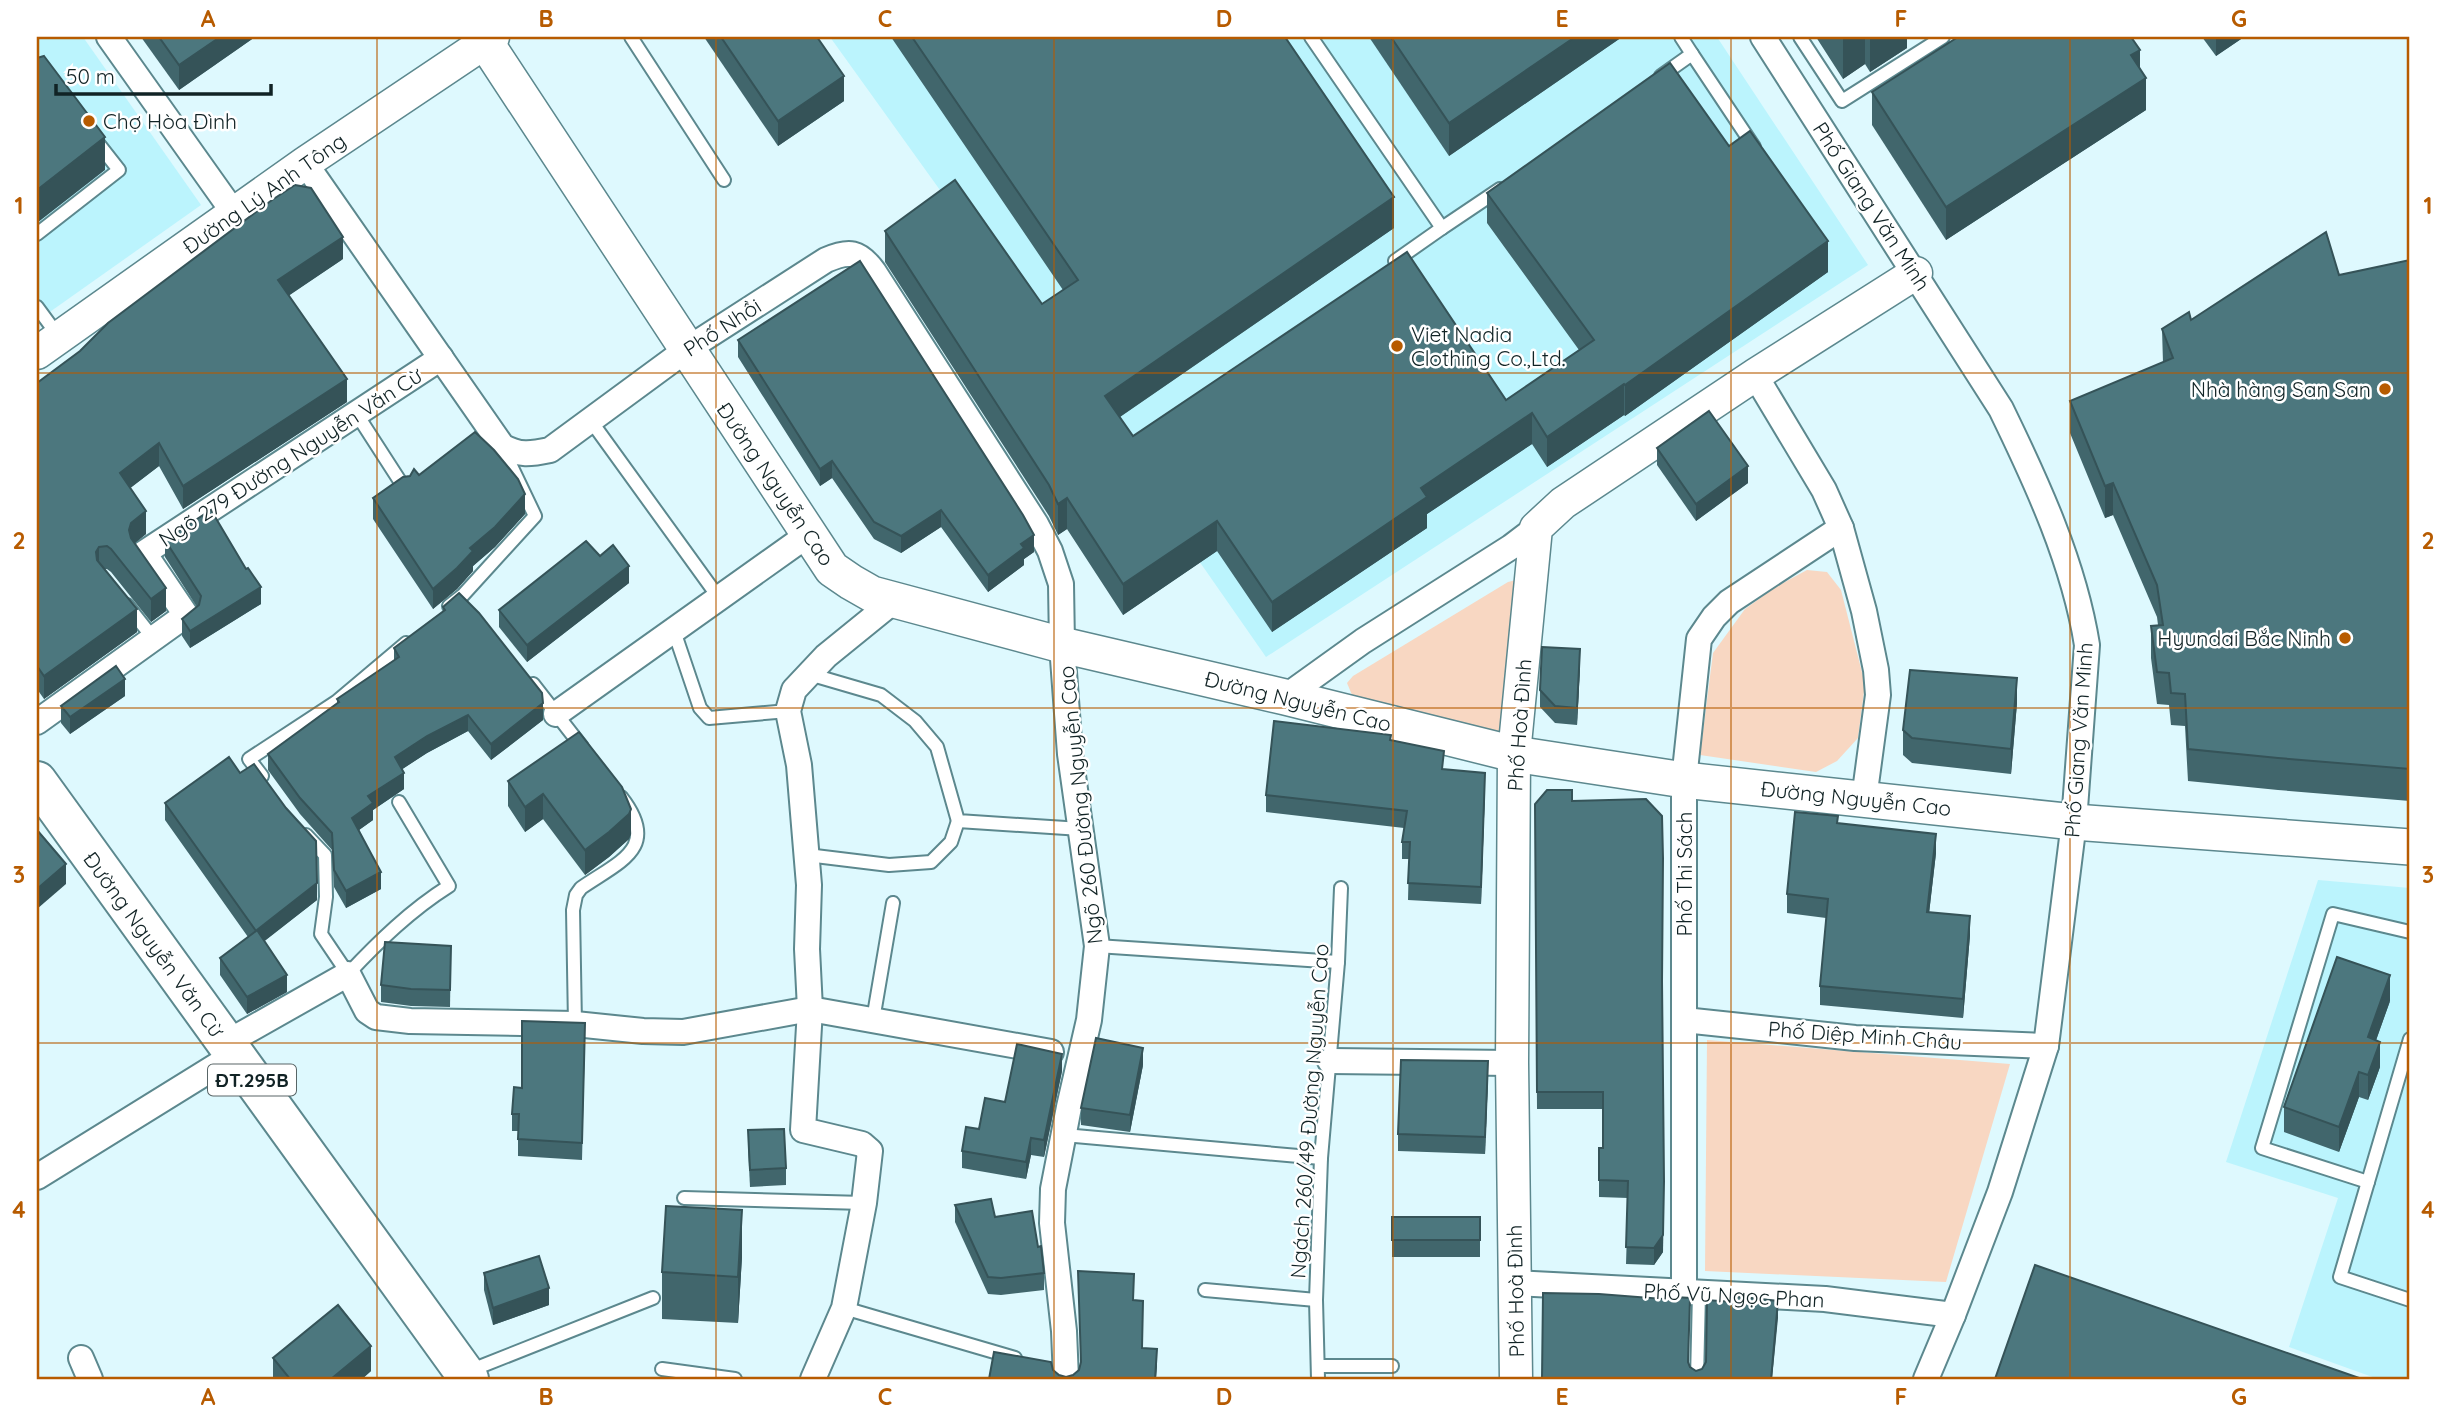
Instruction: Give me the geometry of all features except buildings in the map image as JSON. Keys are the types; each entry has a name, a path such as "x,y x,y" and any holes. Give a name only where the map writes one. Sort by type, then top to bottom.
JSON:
{"main road":[{"name":"Đường Nguyễn Cao","path":"486,38 686,350 832,569 850,583 872,594 1062,645 1514,754 1684,780 2074,822 2410,847"},
{"name":"Đường Nguyễn Văn Cừ","path":"37,780 467,1376"}],"street":[{"path":"108,37 234,213"},
{"name":"Phố Giang Văn Minh","path":"1763,37 2001,408 2049,516 2077,596 2087,645 2074,822 2046,1046 2000,1192 1926,1379"},
{"name":"Đường Lý Anh Tông","path":"48,345 486,38"},
{"path":"305,163 502,446"},
{"name":"Phố Nhồi","path":"502,446 514,453 529,454 550,450 686,350 826,260 845,253 852,254 867,263 1036,524 1050,551 1061,584 1062,645"},
{"path":"1285,697 1363,641 1511,547 1563,503 1755,375 1916,274"},
{"name":"Ngõ 279 Đường Nguyễn Văn Cừ","path":"37,722 186,615 144,553 441,358"},
{"path":"1755,375 1824,490 1841,528 1864,611 1876,670 1878,695 1864,799"},
{"name":"Phố Hoà Đình","path":"1516,1379 1512,1063 1514,754 1536,528"},
{"name":"Phố Thi Sách","path":"1692,1293 1684,1020 1684,780 1699,639 1714,617 1729,602 1841,528"},
{"path":"556,714 809,534"},
{"path":"813,1379 844,1308 864,1203 870,1151 862,1144 803,1130 810,1009 807,949 809,885 799,765 788,711 794,690 826,656 895,600"},
{"name":"Ngõ 260 Đường Nguyễn Cao","path":"1061,1373 1064,1331 1052,1223 1054,1189 1063,1135 1089,1020 1097,946 1070,754 1062,645"},
{"path":"37,1177 348,974 367,1011 376,1017 411,1021 575,1024 683,1032 810,1009 1082,1058"},
{"name":"Phố Diệp Minh Châu","path":"1684,1020 1855,1038 2046,1046"},
{"path":"1330,1061 1512,1063"},
{"name":"Phố Vũ Ngọc Phan","path":"1515,1283 1825,1299 1953,1315"}],"lane":[{"path":"633,37 724,180"},
{"path":"1311,37 1443,229"},
{"path":"1681,37 1762,159"},
{"path":"1800,37 1842,101 1943,37"},
{"path":"1647,86 1692,54"},
{"path":"37,234 119,170 86,128"},
{"path":"1388,266 1511,181"},
{"path":"1400,258 1408,270"},
{"path":"37,307 48,345"},
{"path":"356,412 405,489"},
{"path":"591,421 719,598"},
{"path":"442,613 463,595 535,516 502,446"},
{"path":"463,595 471,606"},
{"path":"120,597 153,638"},
{"path":"271,789 249,759 336,702 421,631"},
{"path":"674,631 700,708 709,719 788,711"},
{"path":"522,670 589,755"},
{"path":"807,855 889,866 931,862 951,842 958,821 937,747 915,721 881,695 809,674"},
{"path":"575,1024 573,910 576,895 581,888 634,850 640,834 630,808 613,787"},
{"path":"301,829 324,855 326,897 321,934 348,974 380,940 429,898 449,886 400,802"},
{"path":"958,821 1081,829"},
{"name":"Ngách 260/49 Đường Nguyễn Cao","path":"1318,1373 1316,1300 1321,1158 1338,962 1341,888"},
{"path":"873,1020 893,903"},
{"path":"2368,1182 2262,1148 2333,914 2410,932"},
{"path":"1097,946 1338,962"},
{"path":"2410,1039 2340,1277 2410,1300"},
{"path":"2396,1088 2410,1092"},
{"path":"1063,1135 1321,1158"},
{"path":"684,1198 864,1203"},
{"path":"1205,1290 1316,1300"},
{"path":"1692,1293 1697,1379"},
{"path":"467,1376 653,1298"},
{"path":"844,1308 1026,1361"},
{"path":"1318,1373 1392,1366"},
{"path":"662,1369 735,1379"}],"shaded area":[{"name":"Chợ Hòa Đình","path":"37,37 83,37 201,205 37,321"},
{"name":"Viet Nadia Clothing Co.,Ltd.","path":"830,37 1717,37 1868,265 1266,657 955,211"},
{"path":"1807,570 1827,572 1841,590 1865,684 1858,738 1837,761 1816,772 1700,755 1713,653 1745,609 1774,588"},
{"path":"1516,580 1503,730 1496,732 1352,695 1347,683 1353,676 1508,582"},
{"path":"2318,880 2410,888 2410,1379 2378,1379 2289,1347 2338,1198 2226,1162"},
{"path":"1707,1040 2010,1064 1946,1282 1705,1271"}],"place":[{"name":"Chợ Hòa Đình","path":"89,121"},
{"name":"Viet Nadia Clothing Co.,Ltd.","path":"1397,346"},
{"name":"Nhà hàng San San","path":"2385,389"},
{"name":"Hyundai Bắc Ninh","path":"2345,638"}]}
